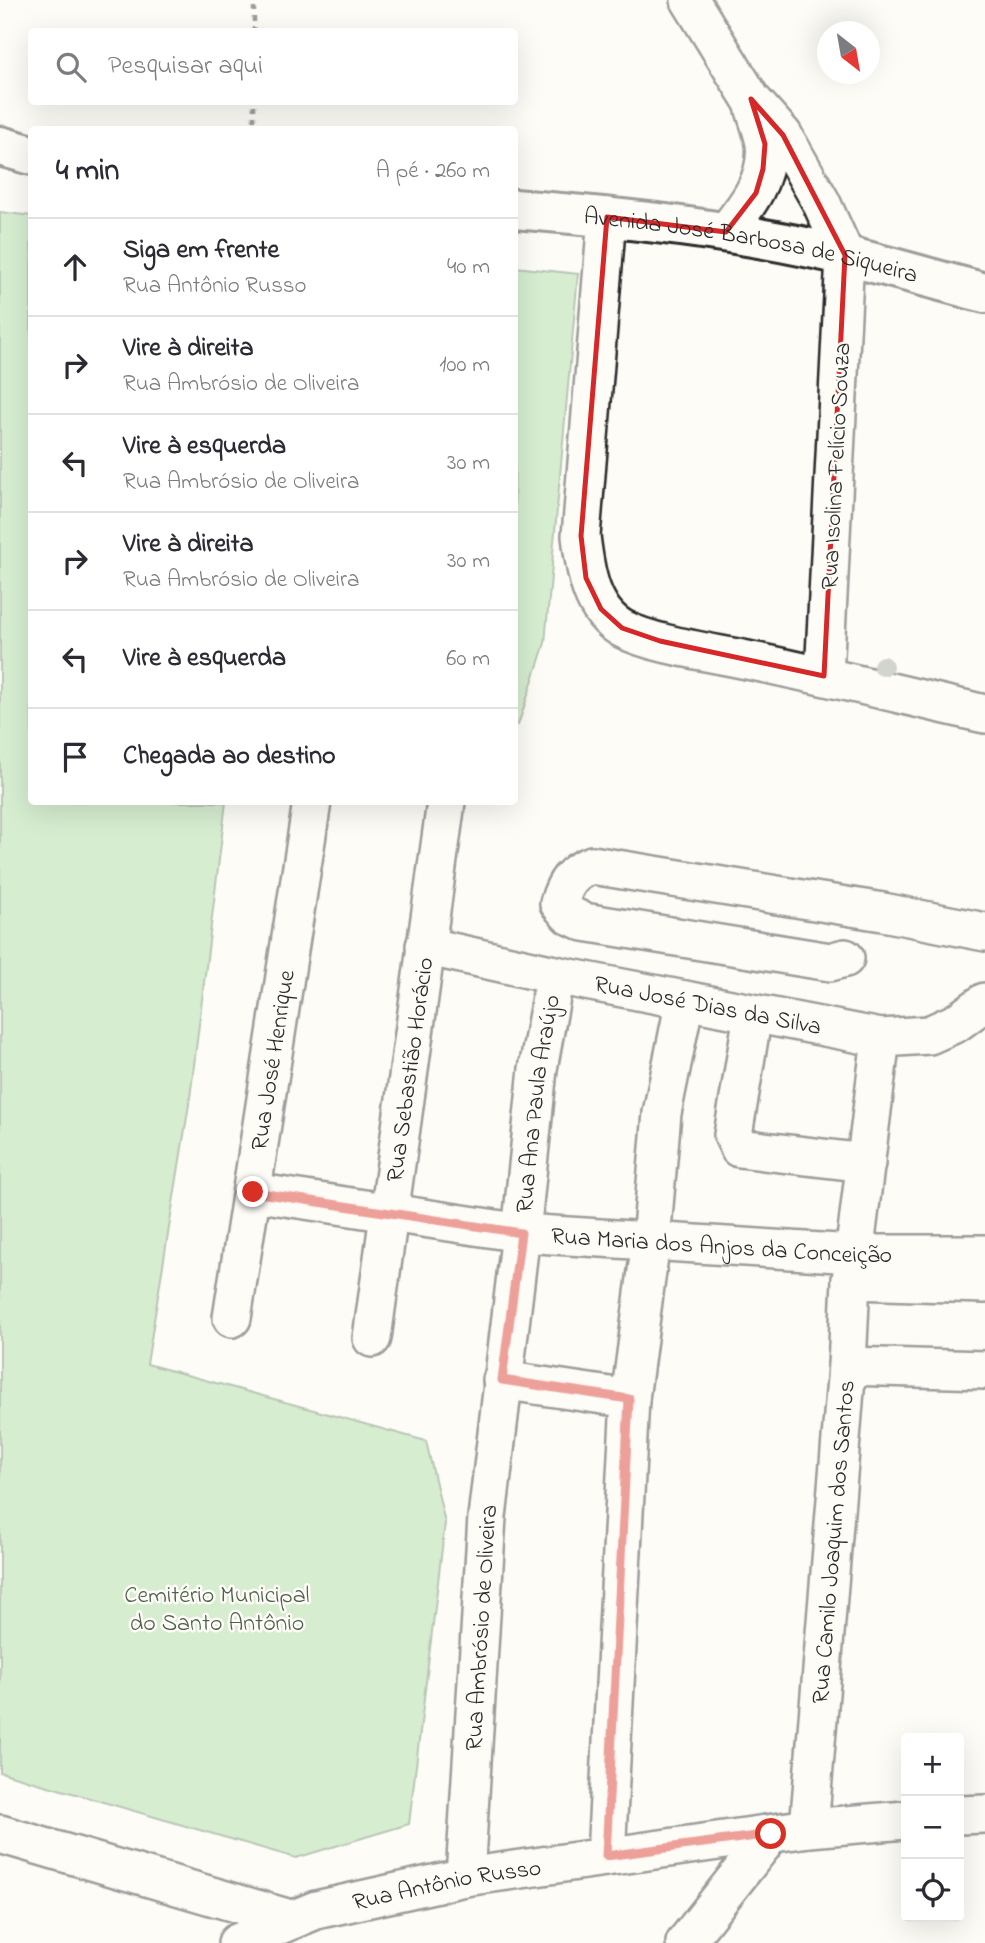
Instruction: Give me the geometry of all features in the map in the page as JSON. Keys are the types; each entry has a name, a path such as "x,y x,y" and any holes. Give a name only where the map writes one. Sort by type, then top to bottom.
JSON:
{"main road":[{"path":"0,146 28,154"},
{"name":"Avenida José Barbosa de Siqueira","path":"518,209 726,232 845,255 985,293"}],"street":[{"path":"690,0 751,99 783,135 821,202 845,255"},
{"path":"726,232 756,192 763,169 765,144 751,99"},
{"path":"607,217 581,536 586,578 601,609 622,628 660,641 985,714"},
{"name":"Rua Isolina Felício Souza","path":"824,676 845,255"},
{"name":"Rua José Henrique","path":"232,1318 312,805"},
{"name":"Rua Sebastião Horácio","path":"372,1338 446,805"},
{"path":"845,958 830,962 584,922 569,915 559,903 565,883 579,869 592,864 883,912 985,932"},
{"name":"Rua José Dias da Silva","path":"425,946 555,975 881,1038 929,1035 956,1023 985,1002"},
{"name":"Rua Ana Paula Araújo","path":"521,1233 538,1069 555,975"},
{"path":"606,1856 629,1399 651,1241 662,1113 685,1000"},
{"path":"753,1014 733,1135 739,1148 866,1163"},
{"name":"Rua Camilo Joaquim dos Santos","path":"809,1828 853,1267 881,1038"},
{"name":"Rua Maria dos Anjos da Conceição","path":"253,1192 521,1233 651,1241 853,1267 985,1254"},
{"name":"Rua Ambrósio de Oliveira","path":"465,1877 487,1517 521,1233"},
{"path":"853,1267 985,1284"},
{"path":"847,1366 985,1370"},
{"path":"502,1380 629,1399"},
{"path":"964,1815 985,1814"},
{"name":"Rua Antônio Russo","path":"237,1943 300,1931 352,1901 465,1877 809,1828 901,1820"},
{"path":"685,1943 771,1834"},
{"path":"0,1835 300,1931"}],"path":[{"path":"254,0 254,28"},
{"path":"254,105 254,126"}],"highlighted area":[{"path":"751,99 783,135 845,255 824,676 660,641 622,628 601,609 586,578 581,536 607,217 726,232 756,193 763,169 765,144"}],"green space":[{"name":"Cemitério Municipal do Santo Antônio","path":"0,212 28,216 28,805 226,805 190,1098 147,1364 426,1441 445,1523 409,1824 296,1858 0,1772"},
{"path":"518,267 578,274 545,643 518,725"}],"route":[{"path":"253,1192 521,1233 502,1380 629,1399 606,1856 771,1834"}]}
